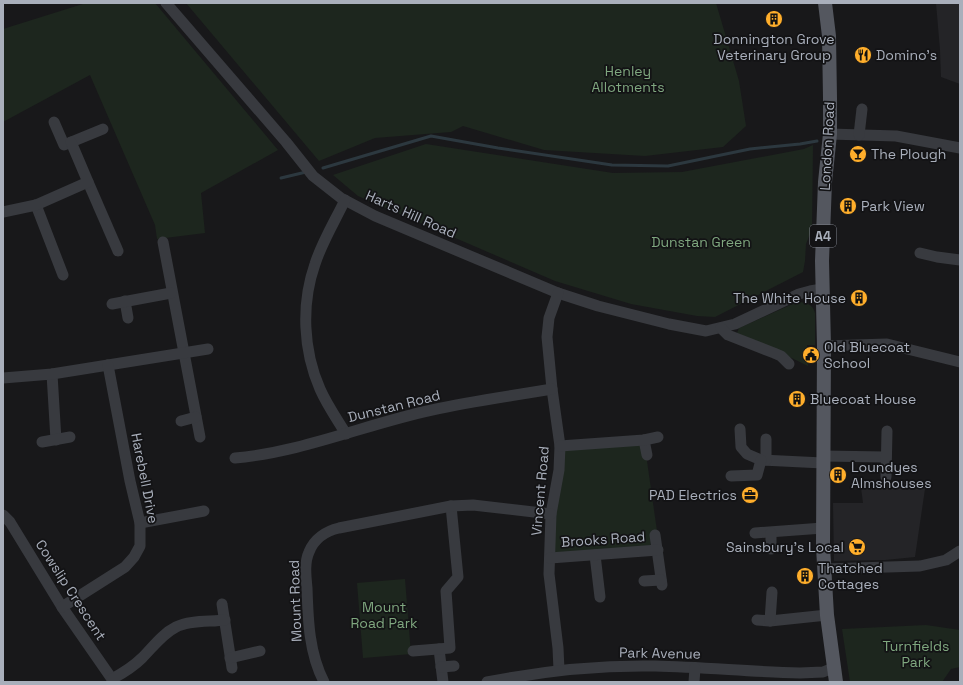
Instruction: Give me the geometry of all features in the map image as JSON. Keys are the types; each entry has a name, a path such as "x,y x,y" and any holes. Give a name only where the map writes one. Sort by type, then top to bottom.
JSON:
{"main road":[{"name":"London Road","path":"822,289 825,182 830,134 829,36 825,3"},
{"name":"A4","path":"822,289 824,346 824,569 827,615 836,676"}],"street":[{"name":"Harts Hill Road","path":"166,3 286,142 313,176 345,200 375,216 558,293 598,306 669,324 706,331 721,328 741,321 799,294 822,289"},
{"path":"859,135 862,109"},
{"path":"54,122 64,145 103,129"},
{"path":"830,134 896,136 930,141 960,148"},
{"path":"71,142 118,251"},
{"path":"3,212 36,205 88,182"},
{"path":"345,200 315,263 308,290 305,320 311,359 320,389 346,434"},
{"path":"36,205 63,275"},
{"path":"163,242 171,292 200,437"},
{"path":"920,253 937,258 960,260"},
{"path":"112,304 171,292"},
{"name":"Vincent Road","path":"558,293 552,309 548,328 548,347 560,446 560,470 551,514 549,574 559,670"},
{"path":"125,302 128,318"},
{"path":"721,328 728,335 781,356 789,364"},
{"path":"824,346 887,344 960,362"},
{"path":"3,378 52,374 208,350"},
{"name":"Harebell Drive","path":"62,607 130,562 140,546 140,523 130,481 108,365"},
{"path":"52,374 56,440"},
{"name":"Dunstan Road","path":"241,454 293,448 322,442 432,410 552,389"},
{"path":"181,421 196,417"},
{"path":"740,430 741,447 747,454 763,460 886,457"},
{"path":"886,477 887,432"},
{"path":"42,442 70,437"},
{"path":"560,446 644,440 658,437"},
{"path":"731,476 757,474 763,460 766,439"},
{"path":"644,440 647,455"},
{"name":"Mount Road","path":"324,682 318,672 313,653 308,620 306,561 312,546 318,538 330,530 451,506 473,505 551,514"},
{"path":"413,651 450,648 446,591 458,577 451,506"},
{"path":"140,523 204,511"},
{"name":"Cowslip Crescent","path":"3,515 10,522 62,607 113,681"},
{"path":"755,533 823,528"},
{"path":"771,533 771,549"},
{"name":"Brooks Road","path":"644,581 662,582 655,535"},
{"name":"Brooks Road","path":"550,558 658,550"},
{"path":"824,569 920,566 946,560 960,551"},
{"path":"595,555 600,596"},
{"path":"770,621 772,592"},
{"path":"222,604 231,663 260,651"},
{"path":"757,620 770,621 827,615"},
{"path":"113,681 142,658 156,642 176,627 186,624 225,620"},
{"path":"439,649 443,682"},
{"path":"441,667 454,666"},
{"name":"Park Avenue","path":"487,682 559,670 629,666 670,666 800,673 823,672 836,676"},
{"path":"694,682 695,668"}],"shaded area":[{"path":"936,3 960,3 960,84 941,77"},
{"path":"860,480 926,482 915,557 885,560 834,561 833,503 863,503"}],"green space":[{"path":"86,3 155,3 278,150 201,193 205,233 157,239 155,225 90,75 3,122 3,29"},
{"name":"Henley Allotments","path":"186,3 716,3 739,81 746,126 723,147 645,156 544,150 463,126 451,132 375,138 319,161"},
{"name":"Dunstan Green","path":"426,144 613,173 682,172 804,149 813,145 812,229 806,244 803,272 715,317 697,316 631,304 555,281 358,196 333,175"},
{"path":"797,302 808,304 812,307 815,313 815,345 807,345 808,366 737,333 739,328"},
{"path":"644,440 658,538 651,539 650,547 549,558 559,446"},
{"name":"Mount Road Park","path":"405,579 411,654 363,658 357,583"},
{"name":"Turnfields Park","path":"926,625 960,630 960,667 951,669 942,682 850,682 842,629"}],"waterway":[{"path":"323,168 431,136 498,148 612,165 668,166 750,149 817,141"},
{"path":"281,178 306,172"}],"place":[{"name":"Donnington Grove Veterinary Group","path":"774,19"},
{"name":"Domino's","path":"863,55"},
{"name":"The Plough","path":"858,154"},
{"name":"Park View","path":"848,206"},
{"name":"The White House","path":"859,298"},
{"name":"Old Bluecoat School","path":"811,355"},
{"name":"Bluecoat House","path":"797,399"},
{"name":"Loundyes Almshouses","path":"838,475"},
{"name":"PAD Electrics","path":"750,495"},
{"name":"Sainsbury's Local","path":"857,547"},
{"name":"Thatched Cottages","path":"805,576"}]}
